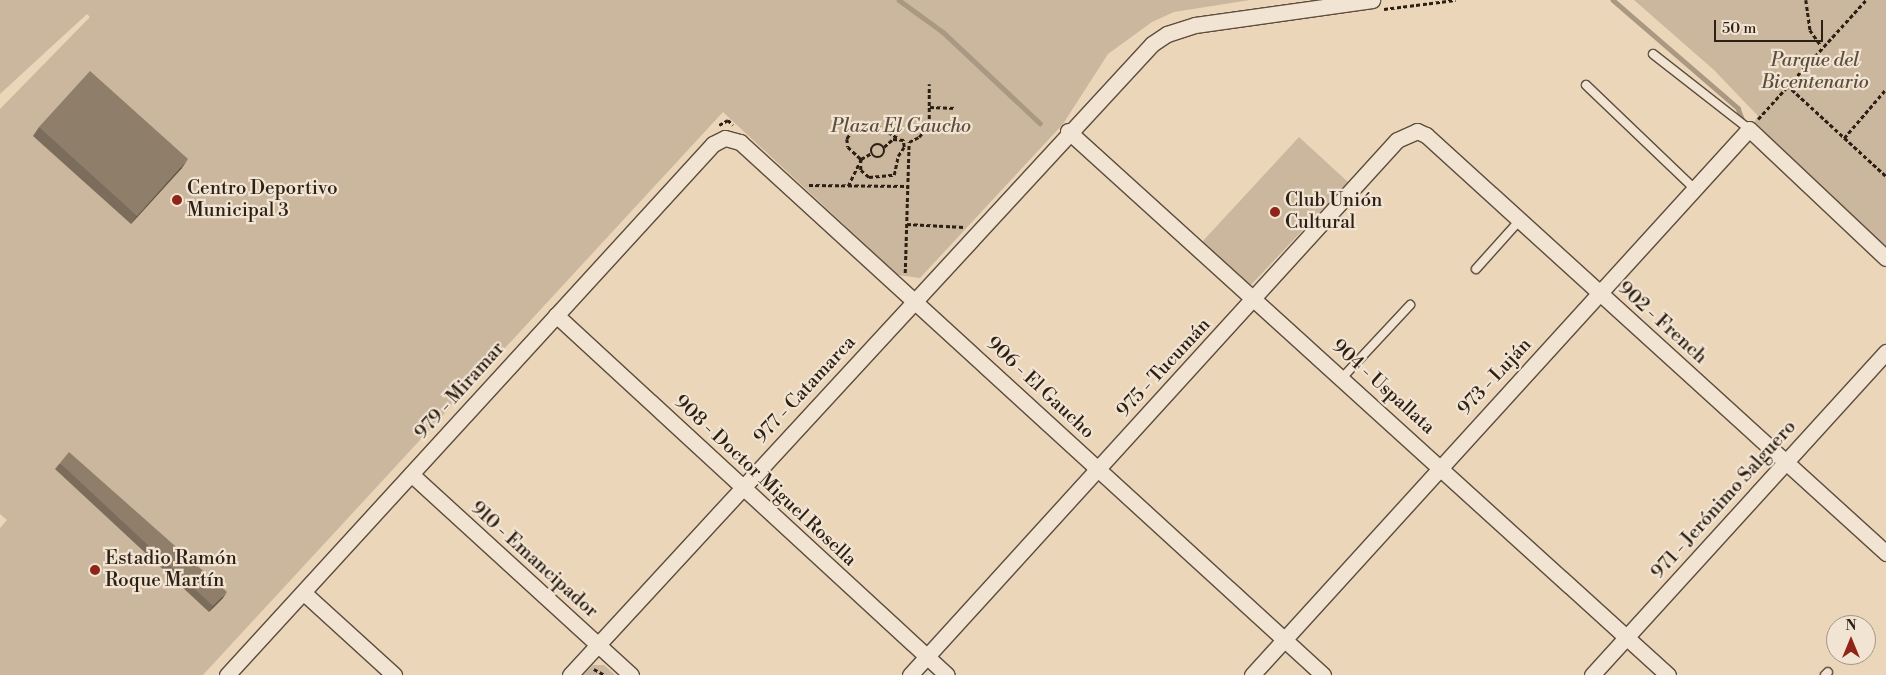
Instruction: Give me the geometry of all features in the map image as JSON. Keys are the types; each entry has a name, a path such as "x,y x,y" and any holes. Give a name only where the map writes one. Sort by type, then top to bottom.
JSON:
{"street":[{"name":"977 - Catamarca","path":"570,675 1068,131 1141,54 1167,34 1195,25 1374,5"},
{"name":"973 - Luján","path":"1252,675 1749,130"},
{"path":"1749,130 1886,258"},
{"name":"904 - Uspallata","path":"1068,131 1441,466 1668,675"},
{"name":"975 - Tucumán","path":"910,675 1098,468 1255,300 1397,140 1407,133"},
{"name":"902 - French","path":"1407,133 1426,134 1886,553"},
{"name":"906 - El Gaucho","path":"720,134 740,142 1323,675"},
{"name":"979 - Miramar","path":"227,675 304,593 713,144 720,134"},
{"name":"908 - Doctor Miguel Rosella","path":"556,315 947,675"},
{"name":"971 - Jerónimo Salguero","path":"1592,675 1886,352"},
{"name":"910 - Emancipador","path":"411,474 631,675"},
{"path":"304,593 394,675"}],"lane":[{"path":"1653,54 1749,130"},
{"path":"1586,85 1694,189"},
{"path":"1476,270 1520,220"},
{"path":"1342,378 1410,305"}],"path":[{"path":"1374,5 1455,0"},
{"path":"1806,0 1810,30 1823,49 1866,0"},
{"path":"1749,130 1821,46"},
{"path":"903,140 896,172 891,176 866,176 861,170 861,159 847,144 848,135 853,130 882,128 896,138 903,140 909,142 926,132 930,107 929,84"},
{"path":"1787,85 1886,176"},
{"path":"1844,138 1886,89"},
{"path":"930,107 956,108"},
{"path":"720,134 728,120 739,130"},
{"path":"872,153 876,158 882,157 884,147 896,138"},
{"path":"898,273 905,280 909,142"},
{"path":"848,186 861,159 872,153 874,146 884,147"},
{"path":"800,185 908,186"},
{"path":"958,233 971,219"},
{"path":"906,224 964,226"},
{"path":"588,675 593,669 605,675"}],"green space":[{"name":"Plaza El Gaucho","path":"0,0 1250,0 1174,12 1152,22 1108,54 1063,124 920,278 898,275 723,112 203,675 0,675 0,528 7,520 0,514 0,109 90,17 87,14 0,94"},
{"name":"Parque del Bicentenario","path":"1634,0 1886,0 1886,247 1752,126 1758,116 1714,70"},
{"name":"Club Unión Cultural","path":"1299,137 1348,182 1250,286 1202,242"},
{"path":"593,665 604,665 615,675 583,675"}],"building":[{"path":"90,71 188,159 137,216 39,127"},
{"path":"69,452 227,592 213,606 60,463"}],"waterway":[{"path":"899,0 943,32 1040,123"},
{"path":"1613,0 1738,108 1743,121"}],"place":[{"name":"Centro Deportivo Municipal 3","path":"177,200"},
{"name":"Club Unión Cultural","path":"1275,212"},
{"name":"Estadio Ramón Roque Martín","path":"95,570"}]}
